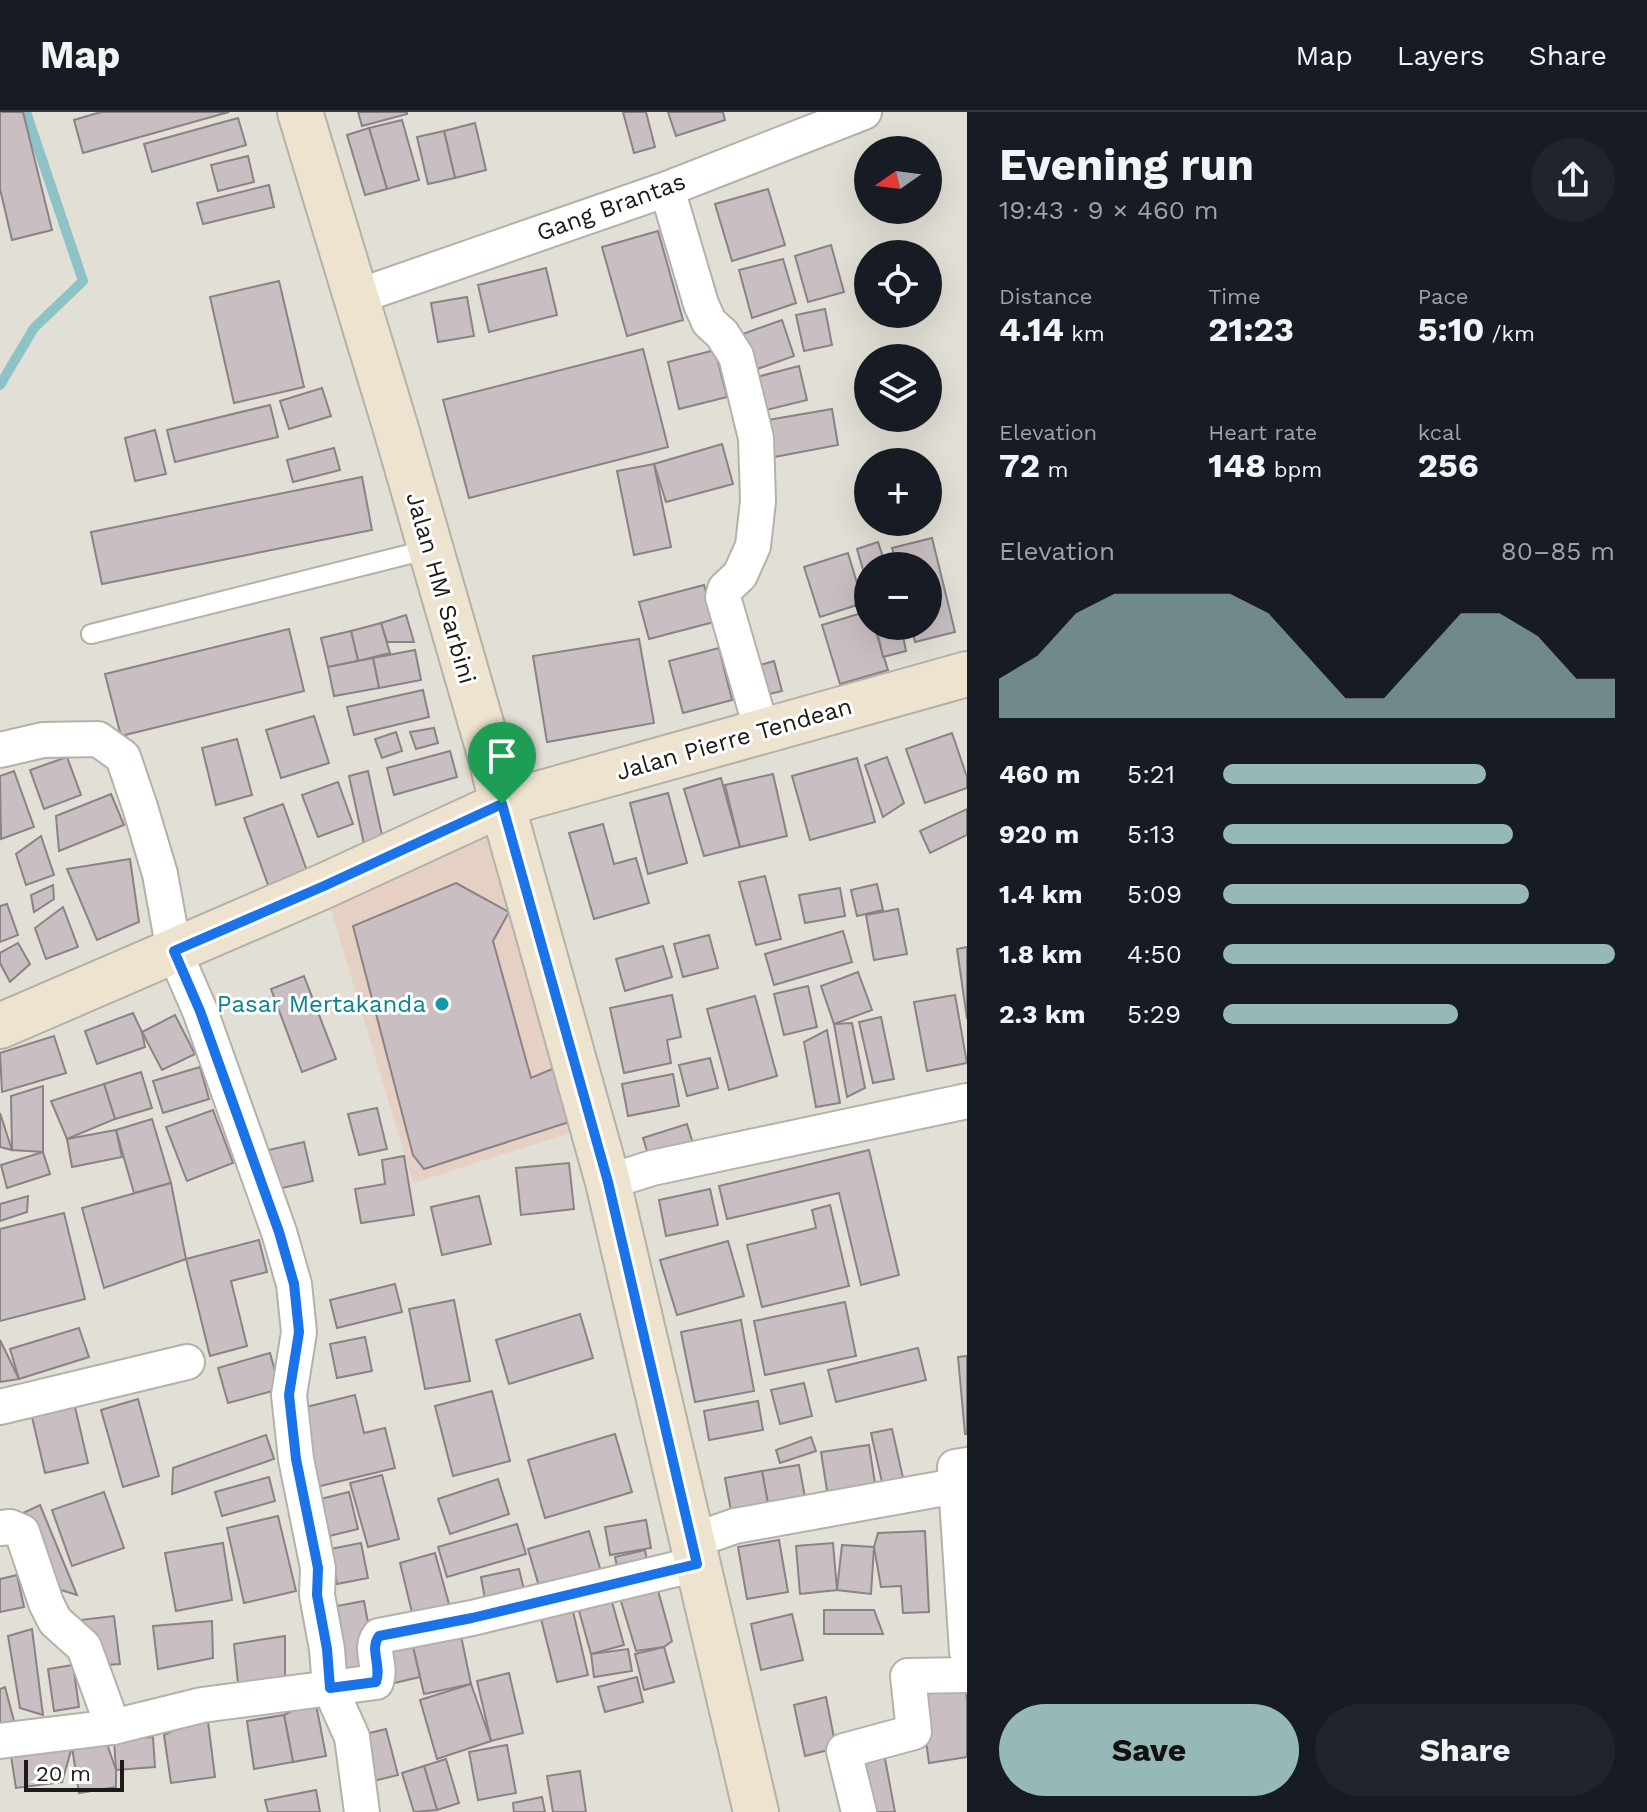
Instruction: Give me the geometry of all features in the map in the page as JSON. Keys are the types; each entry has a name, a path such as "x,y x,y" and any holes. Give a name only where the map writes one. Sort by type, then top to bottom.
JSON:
{"main road":[{"name":"Jalan HM Sarbini","path":"300,112 491,758 608,1182 756,1812"},
{"name":"Jalan Pierre Tendean","path":"0,1026 324,886 502,804 967,674"}],"street":[{"name":"Gang Brantas","path":"356,297 667,189 864,112"},
{"path":"667,189 701,304 709,322 722,334 736,356 756,438 758,501 753,546 740,575 725,589 723,597 762,731"},
{"path":"0,750 43,740 98,739 123,757 160,874 174,951 200,1011 279,1232 294,1284 299,1332 289,1395 296,1459 318,1568 317,1595 327,1649 330,1688 352,1737 362,1812"},
{"path":"608,1182 652,1168 967,1101"},
{"path":"0,1407 187,1362"},
{"path":"0,1741 113,1727 202,1705 376,1682 379,1674 375,1647 379,1636 472,1618 695,1553 735,1526 962,1476 967,1652"},
{"path":"0,1528 10,1527 22,1532 46,1603 55,1621 84,1647 113,1727"},
{"path":"859,1812 844,1751 914,1732 908,1676 967,1675"}],"lane":[{"path":"91,634 430,549"}],"shaded area":[{"name":"Pasar Mertakanda","path":"502,804 592,1126 413,1183 324,886"}],"building":[{"path":"0,112 23,112 52,230 12,240 0,189"},
{"path":"101,112 229,112 83,153 74,120"},
{"path":"358,112 407,112 407,114 362,126"},
{"path":"623,112 646,112 655,147 634,153"},
{"path":"668,112 723,112 725,120 676,136"},
{"path":"238,118 246,145 152,172 144,144"},
{"path":"402,120 419,180 387,189 369,128"},
{"path":"475,123 486,170 455,178 444,131"},
{"path":"369,128 387,189 365,195 347,135"},
{"path":"444,131 455,178 428,184 417,137"},
{"path":"248,156 254,182 218,191 211,165"},
{"path":"269,185 274,207 203,224 197,203"},
{"path":"768,189 785,245 732,261 715,204"},
{"path":"658,231 683,320 627,336 602,247"},
{"path":"831,245 844,292 808,302 795,256"},
{"path":"783,259 796,303 752,318 739,270"},
{"path":"546,268 557,315 489,332 478,285"},
{"path":"279,281 304,387 234,403 210,297"},
{"path":"467,297 474,336 438,342 431,303"},
{"path":"825,309 832,345 804,351 796,315"},
{"path":"782,320 794,356 749,372 737,336"},
{"path":"643,349 668,447 469,498 443,400"},
{"path":"715,350 727,397 679,409 668,362"},
{"path":"799,366 807,400 762,411 753,378"},
{"path":"322,388 331,416 289,429 280,401"},
{"path":"270,405 278,437 175,462 167,430"},
{"path":"832,409 838,445 769,458 762,421"},
{"path":"155,430 166,474 135,481 125,438"},
{"path":"722,444 733,484 666,502 654,464"},
{"path":"334,448 340,470 293,482 287,460"},
{"path":"654,464 671,547 634,555 617,471"},
{"path":"362,477 372,530 102,584 91,532"},
{"path":"932,538 935,552 893,552 892,548"},
{"path":"878,542 881,552 858,552 857,549"},
{"path":"848,553 854,573 854,606 820,617 804,567"},
{"path":"942,579 955,632 942,635"},
{"path":"704,585 714,622 649,639 639,602"},
{"path":"406,615 414,642 387,642 381,623"},
{"path":"854,615 854,640 878,640 888,670 840,684 822,625"},
{"path":"381,623 390,653 358,661 351,631"},
{"path":"289,629 304,691 121,736 105,674"},
{"path":"351,631 358,661 328,667 321,638"},
{"path":"639,639 654,723 547,742 533,656"},
{"path":"879,640 904,640 906,651 883,657"},
{"path":"719,648 732,700 683,713 669,661"},
{"path":"415,650 421,680 379,688 373,658"},
{"path":"373,658 379,688 334,696 328,667"},
{"path":"774,661 782,691 761,696 753,667"},
{"path":"423,690 429,717 354,735 347,707"},
{"path":"314,716 329,763 281,778 266,730"},
{"path":"434,728 438,743 416,749 410,732"},
{"path":"396,732 402,751 382,758 375,739"},
{"path":"952,733 967,777 967,788 925,803 906,749"},
{"path":"237,739 252,795 216,805 202,748"},
{"path":"450,751 457,777 394,795 387,768"},
{"path":"67,757 81,795 44,809 30,770"},
{"path":"887,757 904,803 883,817 865,765"},
{"path":"857,758 875,822 810,840 792,776"},
{"path":"14,771 34,827 1,839 0,776"},
{"path":"368,771 383,840 364,844 349,776"},
{"path":"773,774 787,836 740,847 725,785"},
{"path":"721,778 740,847 704,856 684,789"},
{"path":"338,782 353,824 318,837 302,795"},
{"path":"668,793 687,863 648,874 630,803"},
{"path":"111,794 124,825 59,851 56,816"},
{"path":"283,804 307,871 268,885 244,818"},
{"path":"967,809 967,835 930,853 920,831"},
{"path":"603,824 614,864 636,858 649,903 594,919 569,833"},
{"path":"41,836 54,875 26,885 16,854"},
{"path":"130,859 139,922 97,940 67,869"},
{"path":"765,876 781,939 756,945 739,882"},
{"name":"Pasar Mertakanda","path":"456,883 509,912 493,941 531,1078 557,1067 569,1122 424,1169 413,1155 353,926"},
{"path":"877,884 883,910 857,916 851,890"},
{"path":"53,885 54,899 34,912 31,895"},
{"path":"840,888 845,916 805,923 799,895"},
{"path":"7,904 18,935 0,942 0,906"},
{"path":"63,907 78,947 46,959 35,928"},
{"path":"898,909 907,954 874,960 866,915"},
{"path":"843,931 852,962 774,985 765,954"},
{"path":"709,935 718,968 683,977 674,944"},
{"path":"18,943 30,964 10,982 0,963 0,953"},
{"path":"663,946 672,977 625,991 616,959"},
{"path":"967,947 967,1019 957,949"},
{"path":"858,972 872,1010 834,1024 821,986"},
{"path":"304,976 336,1059 302,1072 271,989"},
{"path":"808,986 817,1027 784,1035 774,994"},
{"path":"672,995 681,1037 667,1040 671,1063 624,1073 610,1008"},
{"path":"955,995 967,1063 927,1071 914,1002"},
{"path":"755,996 777,1076 729,1090 707,1009"},
{"path":"133,1013 145,1047 97,1064 85,1031"},
{"path":"175,1015 195,1054 162,1070 142,1032"},
{"path":"881,1017 894,1079 873,1083 859,1022"},
{"path":"852,1023 865,1088 847,1097 834,1024"},
{"path":"827,1030 840,1103 816,1107 804,1042"},
{"path":"54,1036 66,1073 2,1092 0,1053"},
{"path":"710,1058 718,1088 687,1096 679,1065"},
{"path":"200,1067 209,1099 163,1113 153,1081"},
{"path":"141,1072 152,1108 115,1119 104,1084"},
{"path":"673,1074 679,1106 628,1116 622,1084"},
{"path":"104,1084 115,1119 67,1139 51,1101"},
{"path":"43,1086 43,1152 12,1150 11,1096"},
{"path":"377,1108 387,1149 359,1155 348,1114"},
{"path":"213,1110 233,1163 187,1181 166,1127"},
{"path":"0,1113 12,1150 0,1147"},
{"path":"152,1119 171,1183 134,1193 116,1130"},
{"path":"687,1124 694,1147 650,1161 643,1138"},
{"path":"116,1130 122,1157 72,1167 67,1139"},
{"path":"304,1142 313,1181 273,1190 264,1151"},
{"path":"869,1150 899,1275 861,1285 839,1193 727,1219 719,1186"},
{"path":"43,1152 50,1174 7,1188 1,1165"},
{"path":"404,1156 414,1215 361,1223 355,1189 385,1184 382,1160"},
{"path":"569,1163 574,1209 521,1215 516,1168"},
{"path":"171,1183 186,1259 104,1288 82,1208"},
{"path":"710,1189 718,1225 666,1236 659,1200"},
{"path":"28,1196 27,1212 0,1221 0,1204"},
{"path":"479,1196 491,1244 442,1255 431,1207"},
{"path":"830,1205 849,1286 762,1307 747,1245 816,1228 812,1210"},
{"path":"64,1213 85,1299 0,1321 0,1229"},
{"path":"259,1240 267,1272 231,1281 247,1346 210,1356 186,1259"},
{"path":"728,1241 744,1296 677,1315 660,1260"},
{"path":"395,1284 402,1312 337,1328 330,1300"},
{"path":"454,1300 470,1381 425,1389 409,1309"},
{"path":"845,1302 856,1356 765,1375 754,1321"},
{"path":"580,1314 593,1358 509,1384 496,1340"},
{"path":"741,1320 754,1391 695,1402 681,1332"},
{"path":"79,1328 89,1357 19,1379 10,1349"},
{"path":"365,1337 372,1371 337,1378 330,1344"},
{"path":"0,1340 19,1379 0,1382"},
{"path":"918,1348 926,1380 836,1402 828,1370"},
{"path":"270,1353 280,1389 228,1403 218,1368"},
{"path":"967,1356 967,1434 965,1434 958,1357"},
{"path":"804,1383 812,1416 780,1424 771,1390"},
{"path":"492,1391 510,1461 453,1476 435,1406"},
{"path":"355,1395 364,1433 385,1428 395,1468 312,1488 294,1410"},
{"path":"138,1399 159,1476 123,1487 101,1410"},
{"path":"758,1401 763,1430 709,1440 704,1411"},
{"path":"75,1407 88,1463 45,1473 32,1417"},
{"path":"892,1429 905,1487 884,1491 871,1433"},
{"path":"615,1434 632,1492 545,1518 528,1460"},
{"path":"266,1435 274,1459 172,1494 173,1468"},
{"path":"811,1437 816,1451 780,1463 776,1450"},
{"path":"869,1445 876,1490 828,1497 821,1452"},
{"path":"799,1465 807,1508 770,1515 762,1471"},
{"path":"762,1471 770,1515 733,1522 725,1478"},
{"path":"382,1475 399,1539 368,1547 350,1483"},
{"path":"269,1477 275,1501 222,1516 215,1492"},
{"path":"498,1479 509,1514 450,1534 438,1499"},
{"path":"104,1492 124,1548 72,1566 52,1510"},
{"path":"349,1492 358,1529 317,1539 308,1502"},
{"path":"40,1505 77,1595 54,1588 23,1513"},
{"path":"278,1516 296,1591 244,1603 227,1528"},
{"path":"646,1520 651,1548 610,1555 605,1527"},
{"path":"517,1524 526,1554 447,1577 438,1547"},
{"path":"589,1531 602,1575 541,1593 528,1549"},
{"path":"925,1531 929,1612 903,1613 901,1586 881,1587 874,1547 878,1533"},
{"path":"779,1540 788,1592 747,1599 738,1547"},
{"path":"223,1543 232,1600 176,1611 165,1553"},
{"path":"361,1543 368,1578 337,1584 330,1549"},
{"path":"833,1543 837,1590 800,1594 796,1546"},
{"path":"842,1545 874,1547 871,1594 837,1590"},
{"path":"645,1550 649,1570 619,1576 615,1557"},
{"path":"435,1553 452,1615 415,1625 400,1563"},
{"path":"519,1569 524,1590 485,1599 481,1577"},
{"path":"17,1575 24,1607 0,1612 0,1579"},
{"path":"657,1587 672,1641 664,1647 636,1651 620,1598"},
{"path":"364,1601 377,1671 335,1679 321,1609"},
{"path":"612,1602 624,1645 591,1654 579,1611"},
{"path":"571,1603 588,1675 557,1682 539,1611"},
{"path":"824,1610 874,1610 883,1634 824,1634"},
{"path":"792,1614 803,1660 761,1670 751,1624"},
{"path":"114,1616 120,1664 105,1665 80,1620"},
{"path":"212,1621 213,1658 158,1669 153,1626"},
{"path":"32,1629 43,1715 20,1708 8,1636"},
{"path":"460,1631 471,1684 424,1694 412,1643"},
{"path":"285,1636 285,1679 238,1683 234,1644"},
{"path":"412,1643 420,1677 386,1685 378,1652"},
{"path":"664,1647 674,1682 644,1690 635,1654"},
{"path":"628,1649 632,1671 594,1677 591,1654"},
{"path":"73,1665 79,1707 54,1711 48,1669"},
{"path":"509,1673 523,1733 491,1741 477,1681"},
{"path":"637,1677 643,1702 605,1712 598,1687"},
{"path":"964,1677 967,1757 929,1763 918,1681"},
{"path":"471,1684 491,1741 437,1759 420,1700"},
{"path":"5,1687 14,1721 0,1724 0,1689"},
{"path":"826,1697 836,1748 805,1756 794,1705"},
{"path":"315,1699 326,1756 293,1762 284,1715"},
{"path":"207,1714 215,1777 171,1783 164,1735"},
{"path":"284,1715 293,1762 254,1769 247,1721"},
{"path":"386,1729 398,1775 369,1782 357,1736"},
{"path":"153,1737 155,1767 116,1770 114,1740"},
{"path":"105,1738 116,1770 116,1787 79,1793 72,1747"},
{"path":"507,1745 516,1793 478,1800 469,1752"},
{"path":"72,1747 62,1782 16,1788 11,1756"},
{"path":"883,1748 895,1812 867,1812 854,1754"},
{"path":"446,1759 459,1803 437,1810 424,1766"},
{"path":"424,1766 437,1810 414,1812 402,1773"},
{"path":"580,1771 586,1812 553,1812 547,1776"},
{"path":"316,1790 320,1812 268,1812 265,1800"},
{"path":"542,1797 545,1812 514,1812 513,1803"}],"waterway":[{"path":"0,385 34,328 83,281 26,112"}],"place":[{"name":"Pasar Mertakanda","path":"442,1004"}],"route":[{"path":"502,804 608,1182 697,1564 472,1618 379,1636 375,1641 379,1665 376,1682 330,1688 327,1649 317,1595 318,1568 296,1459 289,1395 299,1332 294,1284 279,1232 200,1011 174,951 502,804"}]}
